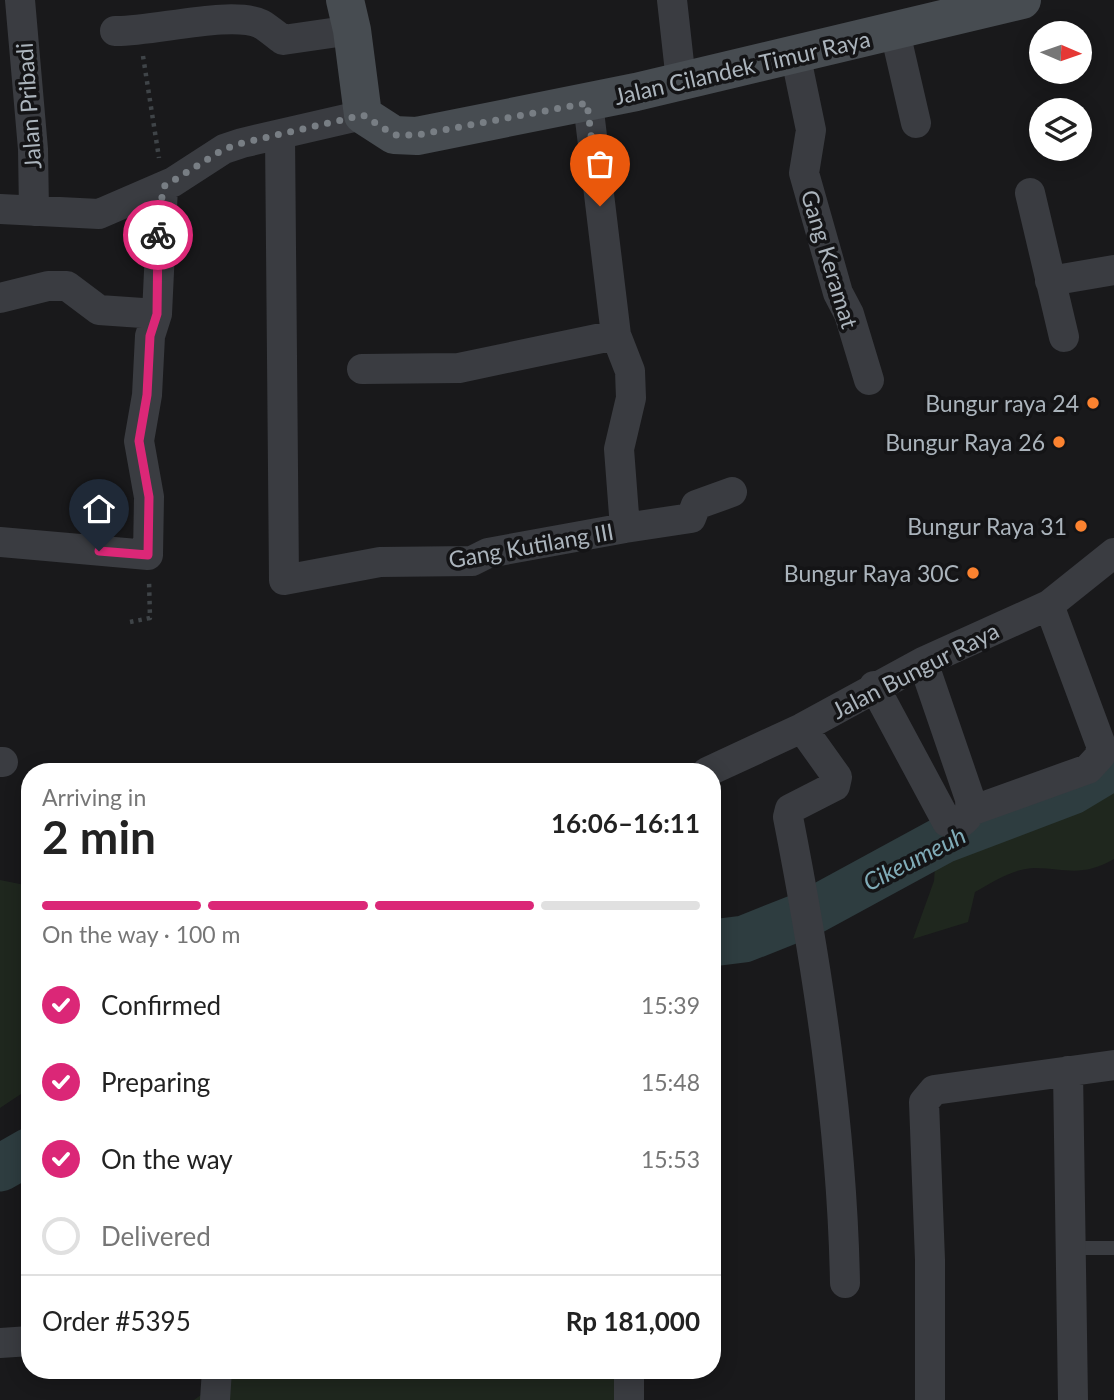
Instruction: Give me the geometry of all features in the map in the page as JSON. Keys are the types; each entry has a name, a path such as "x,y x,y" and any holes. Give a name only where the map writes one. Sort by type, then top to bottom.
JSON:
{"street":[{"name":"Jalan Pribadi","path":"20,0 33,149 34,211"},
{"path":"671,0 681,81"},
{"name":"Jalan Cilandek Timur Raya","path":"371,121 394,135 417,135 587,103 1022,0"},
{"path":"0,209 99,214 163,187 224,149 280,135 371,121 348,15 283,40 260,24 222,20 127,31"},
{"path":"895,32 916,123"},
{"name":"Gang Keramat","path":"795,53 811,130 804,173 838,293 849,314 869,380"},
{"name":"Gang Kutilang III","path":"280,135 285,580 380,562 471,561 488,553 625,528 619,449 631,398 630,371 616,335 587,103"},
{"path":"0,542 148,555 149,497 139,441 147,395 150,336 157,314 158,233 163,187"},
{"path":"1030,193 1064,337"},
{"path":"1050,281 1114,270"},
{"path":"0,298 48,286 67,286 99,310 157,314"},
{"path":"362,369 458,368 616,335"},
{"path":"625,528 691,518 696,505 732,492"},
{"name":"Jalan Bungur Raya","path":"721,766 802,728 874,686 923,662 1049,605 1114,553"},
{"path":"971,811 1088,769 1100,756 1101,745 1049,605"},
{"path":"874,686 947,822 957,825 967,820 971,811 970,799 923,662"},
{"path":"802,728 837,777 835,786 790,809 788,813 807,914 843,1188 845,1283"},
{"path":"930,1400 930,1260 924,1102 934,1090 1114,1065"},
{"path":"1068,1071 1073,1400"},
{"path":"0,1343 21,1341"},
{"path":"215,1400 216,1379"},
{"path":"629,1379 629,1400"}],"lane":[{"path":"1070,1248 1114,1248"}],"path":[{"path":"127,31 163,187"},
{"path":"130,622 150,618 148,555"}],"shaded area":[{"path":"1114,761 1114,859 1084,870 1035,868 1012,873 975,892 968,922 913,939 934,881 938,827 954,805 968,806 1097,762"},
{"path":"0,880 21,884 21,1094 0,1108"},
{"path":"223,1379 637,1379 636,1400 194,1400"}],"waterway":[{"name":"Cikeumeuh","path":"721,942 744,939 807,914 943,840 1072,791 1114,766"},
{"name":"Cikeumeuh","path":"0,1168 21,1156"}],"way so far":[{"path":"158,235 163,187 224,149 363,115 394,135 417,135 587,103 600,206"}],"place":[{"name":"Bungur raya 24","path":"1093,403"},
{"name":"Bungur Raya 26","path":"1059,442"},
{"name":"Bungur Raya 31","path":"1081,526"},
{"name":"Bungur Raya 30C","path":"973,573"}],"route":[{"path":"99,551 148,555 149,497 139,441 147,395 150,336 157,314 158,235"}]}
